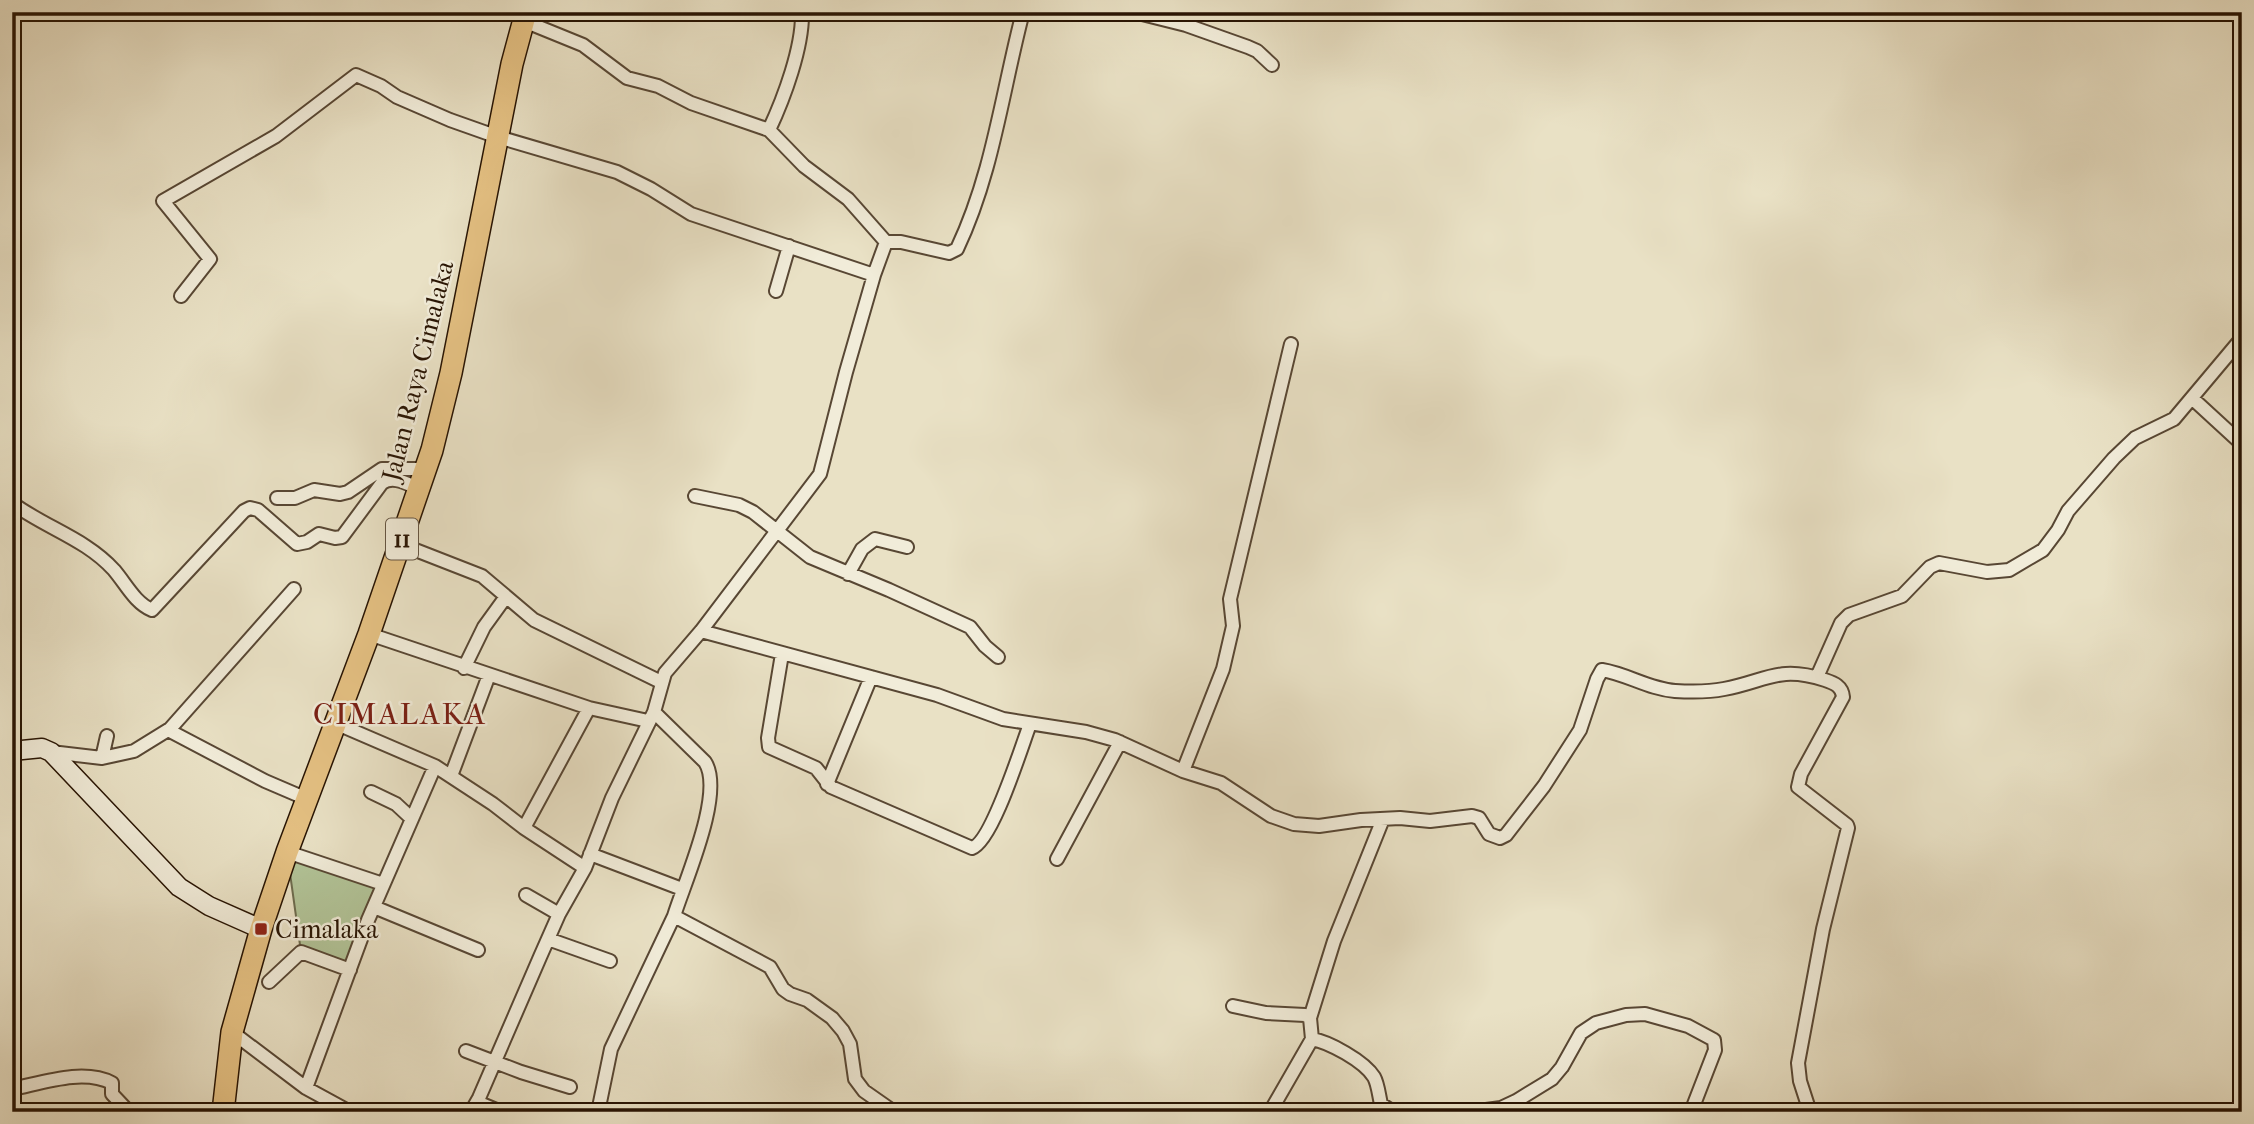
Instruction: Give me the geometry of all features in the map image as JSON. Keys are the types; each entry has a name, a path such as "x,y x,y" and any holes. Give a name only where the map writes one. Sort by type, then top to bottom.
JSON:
{"highway":[{"name":"11","path":"498,137 525,16"},
{"name":"Jalan Raya Cimalaka","path":"261,929 423,479 451,373 498,137"},
{"name":"11","path":"223,1112 232,1032 261,929"}],"street":[{"path":"769,130 787,89 802,12"},
{"path":"525,16 583,45 627,78 652,84 691,103 769,130 804,166 848,199 886,242 901,242 949,253 957,249 982,189 1023,12"},
{"path":"1135,12 1186,25 1238,43 1257,51 1272,65"},
{"path":"181,296 210,259 163,201 276,135 356,75 381,86 397,97 498,137 617,173 651,189 691,214 874,275"},
{"path":"501,1112 474,1107 559,914 585,868 612,798 651,716 662,682 675,659 701,631 820,474 874,275 886,242"},
{"path":"776,291 789,246"},
{"path":"1816,677 1841,623 1849,615 1902,596 1930,567 1940,563 1987,572 2009,570 2043,550 2068,511 2121,452 2135,438 2174,419 2242,338"},
{"path":"1183,771 1223,669 1233,626 1230,598 1291,344"},
{"path":"2193,398 2242,444"},
{"path":"277,498 295,498 314,490 340,494 348,492 382,469 423,479"},
{"path":"12,503 86,546 114,570 138,601 152,610 244,511 250,508 258,510 297,544 302,544 319,534 342,537 387,480 423,479"},
{"path":"695,496 739,505 778,530 810,557 971,627 985,646 998,657"},
{"path":"848,574 862,549 875,540 907,547"},
{"path":"400,544 482,576 534,620 662,682"},
{"path":"54,756 102,758 134,751 171,732 294,589"},
{"path":"464,668 484,627 505,598"},
{"path":"701,631 937,695 977,711 1030,724 1086,733 1120,743 1183,771 1221,783 1271,816 1294,824 1319,826 1383,820 1430,821 1475,816 1489,834 1496,838 1504,838 1544,786 1580,730 1602,670 1655,688 1689,692 1730,688 1787,672 1816,677 1839,687 1843,691 1843,697 1801,774 1798,787 1831,811 1848,828 1824,929 1798,1063 1800,1081 1810,1112"},
{"path":"369,634 589,708 651,716 705,762 710,773 704,828 674,916 611,1049 598,1112"},
{"path":"782,654 768,746 782,755 816,768 827,784 973,849 981,842 1002,801 1030,724"},
{"path":"451,776 489,676"},
{"path":"827,784 872,677"},
{"path":"524,828 589,708"},
{"path":"335,723 435,766 585,868"},
{"path":"171,732 275,786 307,799"},
{"path":"102,758 107,736"},
{"path":"1057,859 1120,743"},
{"path":"12,751 42,748 54,756 179,887 209,906 261,929"},
{"path":"306,1088 383,884 435,766"},
{"path":"371,792 396,804 411,818"},
{"path":"1270,1112 1312,1039 1310,1018 1334,941 1383,820"},
{"path":"288,852 383,884"},
{"path":"590,854 682,889"},
{"path":"526,895 559,914"},
{"path":"374,907 478,950"},
{"path":"674,916 770,967 783,989 807,1000 832,1018 850,1044 855,1079 864,1091 894,1112"},
{"path":"548,939 610,961"},
{"path":"269,982 301,952 350,970"},
{"path":"1233,1006 1266,1013 1305,1015 1310,1018"},
{"path":"1471,1112 1501,1108 1552,1079 1588,1027 1626,1016 1645,1014 1688,1026 1714,1040 1715,1050 1691,1112"},
{"path":"232,1032 306,1088 349,1112"},
{"path":"1312,1039 1335,1047 1359,1061 1374,1077 1381,1104 1393,1112"},
{"path":"467,1051 570,1087"},
{"path":"12,1089 73,1078 101,1079 112,1083 113,1094 129,1112"},
{"path":"2238,1112 2242,1104"}],"green space":[{"path":"287,852 383,884 350,970 301,952"}],"place":[{"name":"Cimalaka","path":"261,929"}],"district":[{"name":"CIMALAKA","path":"400,714"}]}
